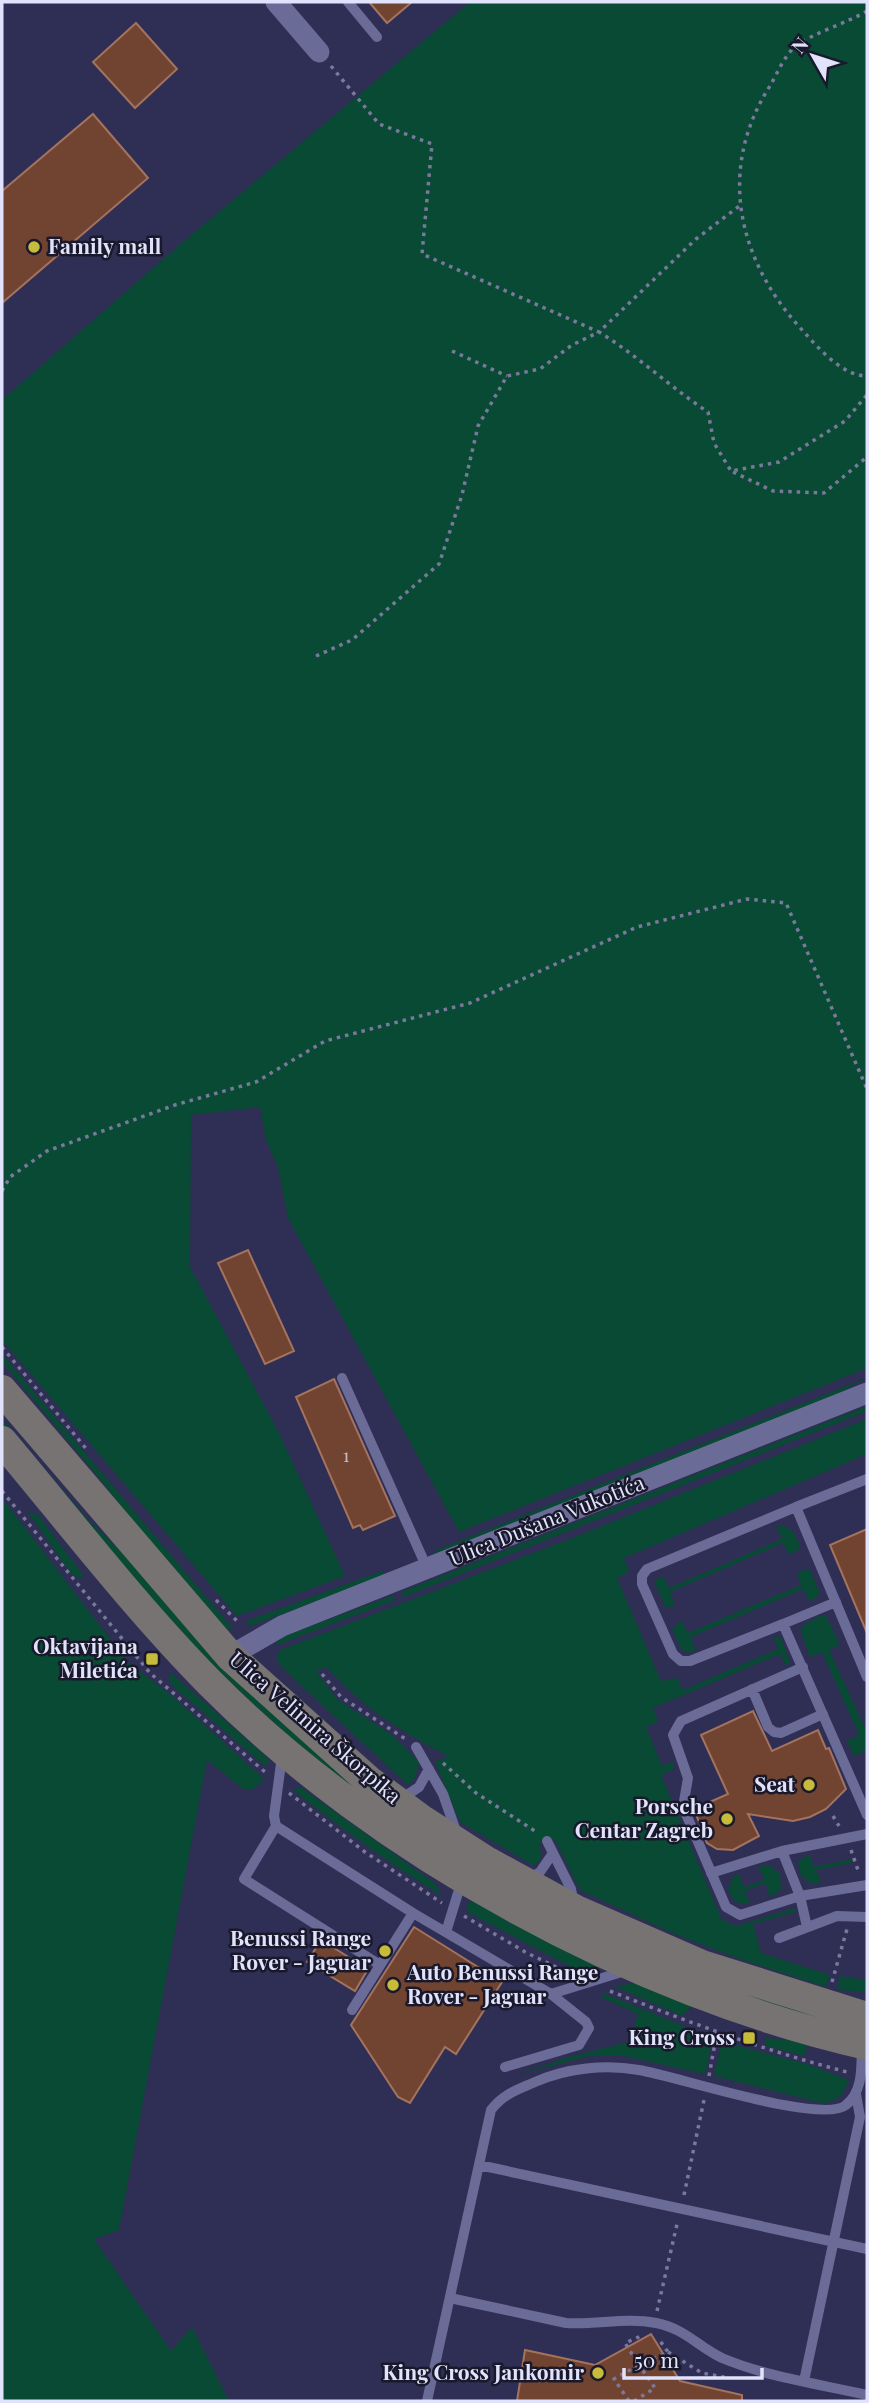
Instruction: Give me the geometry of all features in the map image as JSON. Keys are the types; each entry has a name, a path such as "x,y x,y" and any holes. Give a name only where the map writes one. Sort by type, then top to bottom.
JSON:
{"main road":[{"name":"Ulica Velimira Škorpika","path":"2,1390 230,1656 368,1780 460,1844 576,1910 866,2035"},
{"name":"Ulica Velimira Škorpika","path":"2,1441 160,1629 211,1685 283,1750 387,1828 463,1878 535,1918 639,1967 725,2003 866,2035"}],"street":[{"path":"276,2 319,52"},
{"name":"Ulica Dušana Vukotića","path":"230,1656 282,1626 867,1393"}],"lane":[{"path":"348,2 377,37"},
{"path":"342,1378 427,1568"},
{"path":"836,1602 690,1661 681,1661 673,1654 656,1618 642,1576 647,1569 867,1479"},
{"path":"796,1507 867,1677"},
{"path":"783,1624 867,1815"},
{"path":"803,1667 681,1721 673,1735 688,1778 683,1807 726,1907 740,1915 800,1896 864,1881"},
{"path":"752,1689 768,1727 774,1732 780,1733 823,1714"},
{"path":"416,1747 443,1794 460,1844"},
{"path":"283,1750 274,1816 276,1826 244,1880 380,1965"},
{"path":"397,1801 419,1787 429,1769"},
{"path":"276,1826 413,1913 551,1994 586,2022 589,2028 579,2045 505,2067"},
{"path":"711,1873 782,1851 867,1834"},
{"path":"547,1841 571,1889 576,1910"},
{"path":"782,1851 800,1896 807,1927"},
{"path":"524,1882 540,1872 553,1853"},
{"path":"446,1933 463,1878"},
{"path":"352,2010 413,1913"},
{"path":"779,1938 837,1916 851,1914 867,1917"},
{"path":"551,1994 639,1967"},
{"path":"427,2401 491,2110 501,2097 546,2077 594,2067 638,2070 817,2111 833,2112 846,2106 856,2094 866,2035"},
{"path":"804,2381 864,2118 856,2094"},
{"path":"479,2165 867,2249"},
{"path":"450,2298 566,2323 629,2319 655,2323 680,2329 720,2357 804,2381 867,2395"}],"path":[{"path":"867,11 795,47 754,110 738,174 752,257 782,309 829,359 867,376"},
{"path":"319,52 379,124 432,144 422,254 599,332 636,355 674,389 708,412 714,443 731,471 773,491 824,493 867,457"},
{"path":"452,351 507,376 540,369 572,345 599,332 696,239 742,204"},
{"path":"316,656 352,640 439,564 462,495 478,426 507,376"},
{"path":"731,471 779,463 845,421 867,395"},
{"path":"2,1191 10,1177 47,1152 175,1105 256,1082 325,1041 470,1003 637,927 747,899 786,903 867,1089"},
{"path":"2,1348 91,1454"},
{"path":"2,1491 94,1605"},
{"path":"214,1598 237,1621"},
{"path":"832,1816 841,1830"},
{"path":"849,1845 864,1881"},
{"path":"830,1993 851,1914"},
{"path":"467,1918 527,1953 578,1977"},
{"path":"608,1990 690,2023 812,2064 850,2072"},
{"path":"710,2070 717,2032"},
{"path":"644,2334 625,2343 639,2365 655,2388 631,2401 614,2379 639,2365 667,2353 653,2330"}],"green space":[{"path":"470,2 867,2 867,1368 459,1532 288,1218 278,1167 266,1140 260,1107 191,1115 190,1267 279,1433 345,1576 237,1616 2,1340 2,400 184,241"},
{"path":"2,1354 234,1630 215,1626 134,1528 105,1485 2,1362"},
{"path":"867,1378 829,1399 443,1554 432,1552"},
{"path":"867,1406 867,1411 404,1597 401,1592"},
{"path":"2,1419 90,1522 402,1817 815,2013 813,2020 715,1989 479,1876 317,1762 216,1670 149,1601 2,1426"},
{"path":"867,1419 867,1454 624,1558 629,1572 617,1578 661,1681 677,1678 683,1690 778,1649 773,1636 781,1638 790,1662 786,1666 780,1654 653,1708 658,1722 646,1727 662,1766 674,1761 673,1770 661,1775 722,1920 736,1926 795,1908 795,1912 753,1924 761,1953 830,1975 826,1987 672,1933 580,1890 555,1840 540,1843 541,1859 534,1866 460,1822 435,1762 448,1756 368,1706 327,1667 316,1671 338,1700 391,1734 419,1762 415,1778 408,1785 279,1665 277,1655 280,1650 565,1541"},
{"path":"2,1498 128,1662 171,1695 264,1779 254,1789 243,1789 207,1760 119,2230 94,2239 171,2351 192,2327 229,2401 2,2401"},
{"path":"27,1511 38,1515 84,1576 77,1578 70,1572"},
{"path":"776,1526 790,1529 801,1548 789,1555 783,1543 670,1592 675,1605 666,1608 654,1581 663,1576 669,1588 782,1539"},
{"path":"810,1570 820,1594 810,1602 803,1589 691,1637 696,1651 683,1652 672,1629 682,1621 688,1633 801,1585 797,1573"},
{"path":"382,1571 386,1576 247,1627 249,1620"},
{"path":"394,1595 393,1601 275,1646 282,1637"},
{"path":"820,1616 826,1616 840,1644 829,1650 867,1732 867,1754 866,1751 854,1756 847,1741 859,1735 822,1652 810,1657 801,1632 803,1625"},
{"path":"170,1672 270,1760 265,1766 176,1689 169,1681"},
{"path":"299,1786 436,1884 442,1896 385,1859 312,1805 294,1791"},
{"path":"809,1854 814,1867 851,1859 852,1863 816,1870 821,1883 812,1884 801,1876 798,1862"},
{"path":"769,1865 780,1873 781,1890 770,1897 765,1883 745,1891 750,1904 735,1902 728,1890 733,1877 739,1874 744,1887 764,1880 759,1866"},
{"path":"479,1901 595,1962 596,1968 592,1974 586,1975 467,1912 468,1904"},
{"path":"839,1976 867,1980 867,1992 838,1990"},
{"path":"636,1982 693,2006 682,2016 615,1987"},
{"path":"603,1993 713,2038 705,2074 619,2055 592,2055 518,2075 568,2057 629,2042 638,2014 601,1997"},
{"path":"766,2038 808,2042 805,2056 765,2046"},
{"path":"728,2043 810,2065 849,2080 839,2097 821,2103 714,2076 721,2045"}],"building":[{"path":"369,2 412,2 387,23"},
{"path":"136,23 177,69 135,108 93,62"},
{"name":"Family mall","path":"93,114 148,178 2,303 2,191"},
{"path":"248,1250 294,1351 265,1364 218,1263"},
{"path":"334,1379 395,1516 363,1530 360,1525 353,1528 296,1397"},
{"path":"867,1529 867,1633 830,1545"},
{"path":"753,1711 772,1751 818,1730 826,1749 829,1748 846,1789 826,1809 810,1817 793,1821 748,1814 759,1836 733,1850 717,1849 707,1843 694,1809 728,1794 701,1735"},
{"path":"414,1927 502,1982 456,2054 445,2047 410,2103 398,2097 351,2025"},
{"path":"321,1940 368,1969 355,1991 307,1962"},
{"name":"King Cross Jankomir","path":"651,2334 680,2381 742,2395 742,2401 517,2401 525,2350 595,2365"}],"place":[{"name":"Family mall","path":"34,247"},
{"name":"Oktavijana Miletića","path":"152,1659"},
{"name":"Seat","path":"809,1785"},
{"name":"Porsche Centar Zagreb","path":"727,1819"},
{"name":"Benussi Range Rover - Jaguar","path":"385,1951"},
{"name":"Auto Benussi Range Rover - Jaguar","path":"393,1985"},
{"name":"King Cross","path":"749,2038"},
{"name":"King Cross Jankomir","path":"598,2373"}]}
